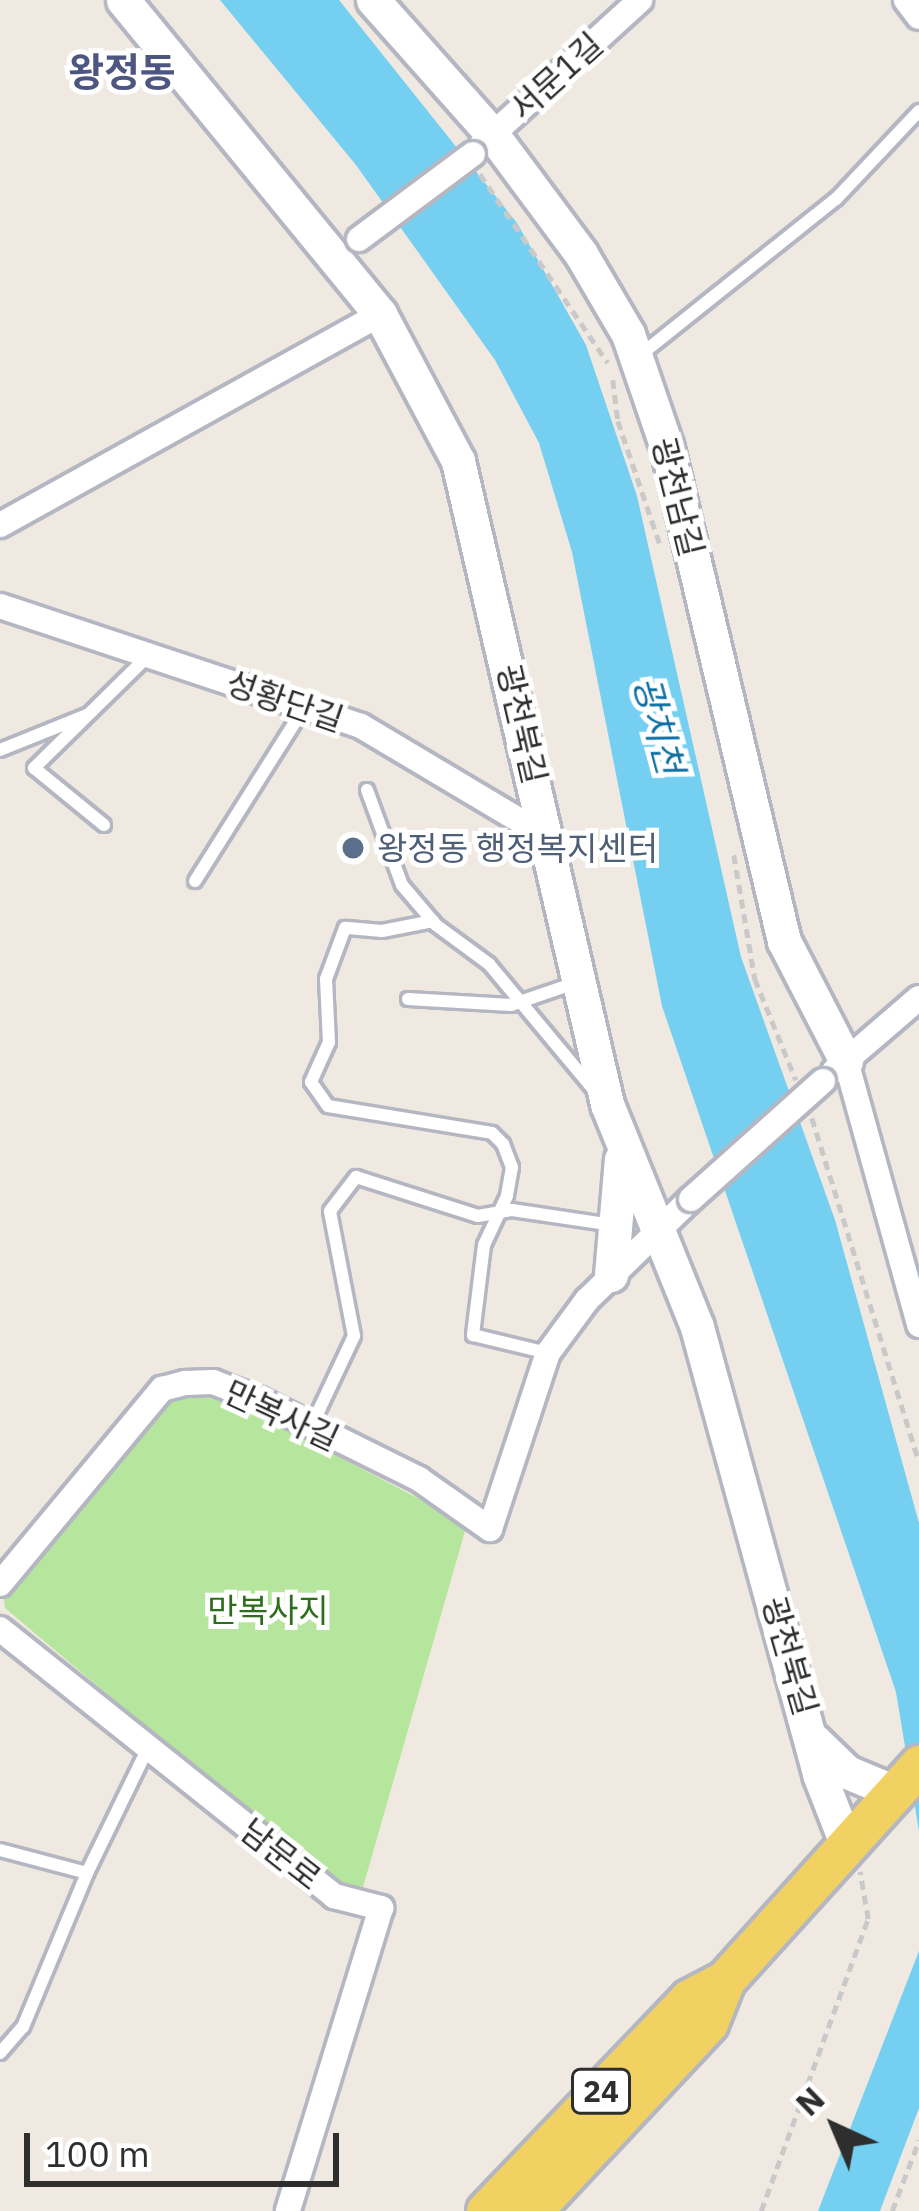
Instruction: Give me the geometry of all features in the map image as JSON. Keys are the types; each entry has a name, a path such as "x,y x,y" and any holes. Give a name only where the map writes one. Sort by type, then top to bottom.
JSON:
{"main road":[{"name":"24","path":"486,2211 689,1999 724,1980 905,1780"},
{"name":"24","path":"532,2211 708,2023 724,1980"}],"street":[{"name":"광천북길","path":"123,0 380,314 458,461 582,980 607,1104 697,1327 847,1846"},
{"name":"광천남길","path":"373,0 478,149 608,293 638,357 667,448 784,941 835,1071"},
{"name":"서문1길","path":"332,260 478,149 640,0"},
{"path":"906,0 919,17"},
{"path":"0,525 380,314"},
{"name":"성황단길","path":"0,606 361,726 549,838"},
{"path":"548,1353 611,1275 658,1230 919,998"},
{"path":"835,1071 919,1325"},
{"path":"611,1275 619,1227 621,1145"},
{"name":"만복사길","path":"0,1584 162,1390 213,1382 419,1479 490,1529 548,1353"},
{"name":"남문로","path":"0,1629 334,1896 380,1908 287,2211"},
{"name":"광천북길","path":"814,1740 848,1772 905,1780"}],"lane":[{"path":"638,357 836,200 919,111"},
{"path":"104,825 34,768 150,654"},
{"path":"195,881 304,708"},
{"path":"0,750 88,715"},
{"path":"367,790 402,885 433,921 489,964 517,1003 607,1104"},
{"path":"433,921 382,931 345,928 326,979 329,1042 311,1082 328,1106 492,1133 512,1167 499,1214 484,1245 472,1335 548,1353"},
{"path":"408,999 517,1003 582,980"},
{"path":"310,1427 353,1336 330,1211 356,1177 478,1216 499,1214 619,1227"},
{"path":"0,2053 23,2027 87,1873 147,1750"},
{"path":"0,1850 87,1873"}],"path":[{"path":"478,149 608,362 618,421 664,556"},
{"path":"730,838 755,979 830,1161 919,1461"},
{"path":"761,2211 868,1919 871,1902 847,1846"},
{"path":"892,2211 919,2140"}],"green space":[{"name":"만복사지","path":"187,1392 248,1409 467,1524 363,1887 330,1882 5,1608 3,1592 166,1400"}],"water":[{"name":"광치천","path":"220,0 339,0 517,223 586,345 637,496 741,957 835,1220 919,1523 919,1831 896,1692 662,1006 572,552 539,443 495,360 356,165"},
{"path":"919,1951 919,2108 880,2211 818,2211"}],"place":[{"name":"왕정동 행정복지센터","path":"353,848"}],"district":[{"name":"왕정동","path":"122,72"}]}
